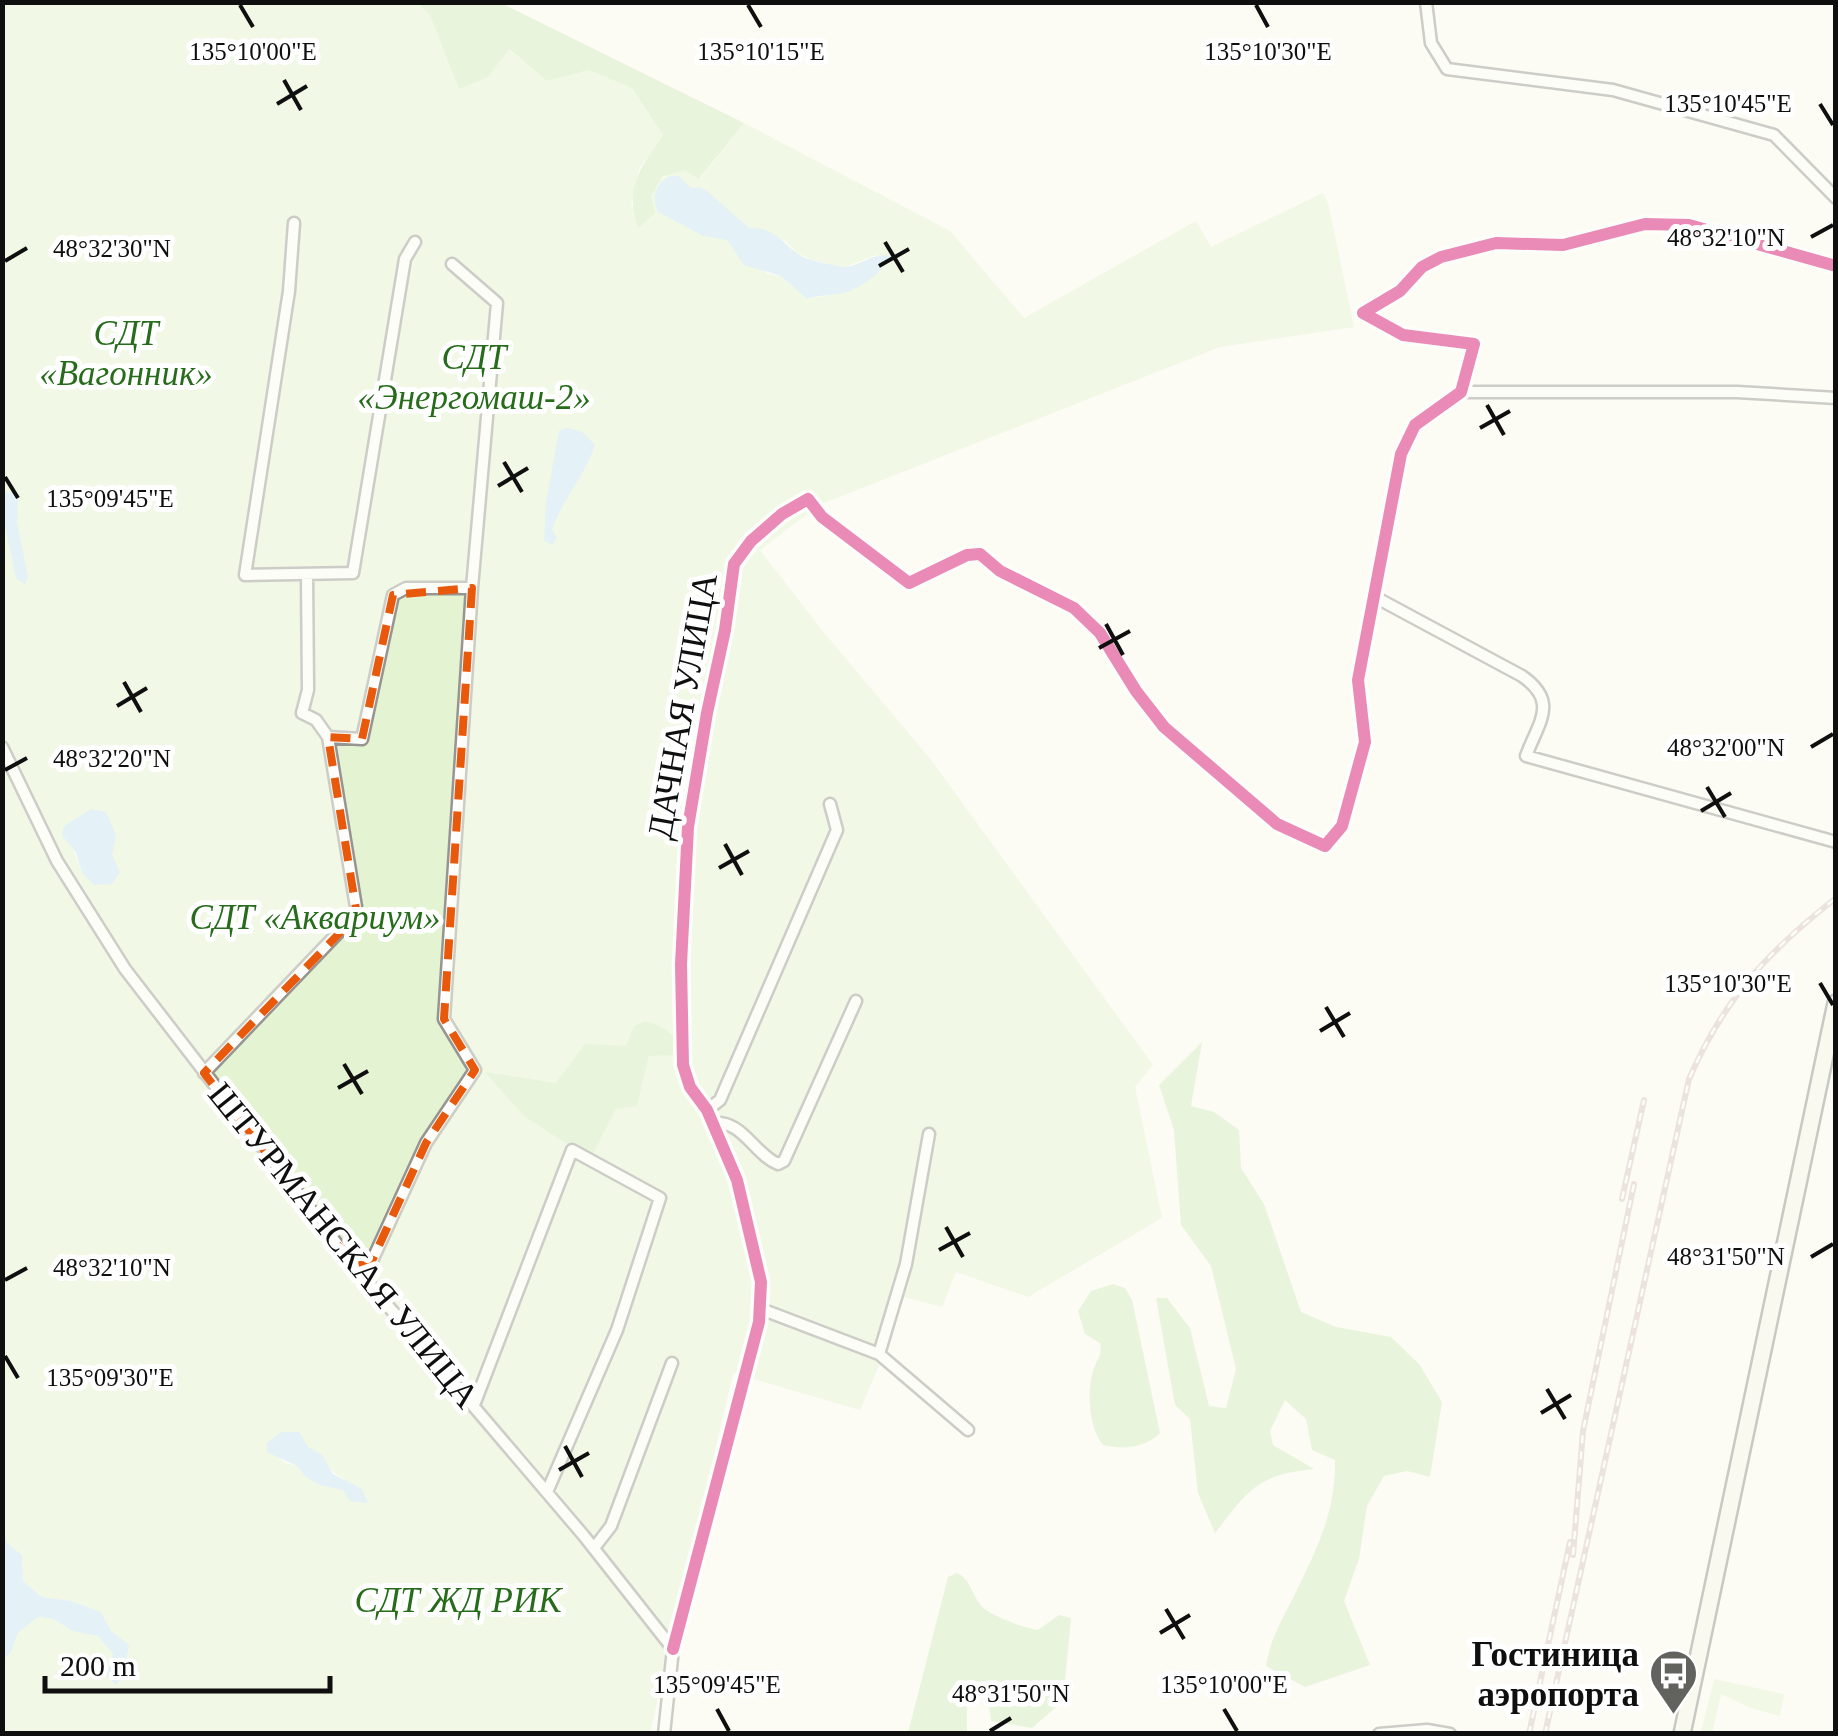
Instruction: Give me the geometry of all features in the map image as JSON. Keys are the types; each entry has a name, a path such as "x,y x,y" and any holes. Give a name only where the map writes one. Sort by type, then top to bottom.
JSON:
{"main road":[{"path":"1682,1734 1836,1003"}],"street":[{"path":"1426,2 1431,43 1447,69 1613,90 1774,135 1836,198"},
{"path":"294,223 289,290 245,575 353,573 405,259 415,242"},
{"path":"1462,392 1474,344 1403,335 1363,313 1400,291 1422,267 1441,256 1496,242 1563,245 1651,224 1689,225 1836,266"},
{"path":"354,1266 371,1263 426,1143 475,1070 444,1019 472,588 497,304 452,264"},
{"path":"1836,398 1737,392 1462,392 1415,425 1401,454 1374,597 1522,676 1543,695 1544,707 1526,756 1836,842"},
{"name":"ДАЧНАЯ УЛИЦА","path":"673,1648 760,1309 761,1282 737,1180 683,1066 680,964 688,827 734,564 782,514 808,499 822,517 908,582 974,554 1007,575 1069,604 1100,633 1164,727 1277,824 1324,846 1342,826 1365,742 1358,680 1374,597"},
{"path":"204,1074 356,916 328,736 316,720 302,713 308,690 306,574"},
{"path":"328,736 362,739 393,595 406,588 472,588"},
{"name":"ШТУРМАНСКАЯ УЛИЦА","path":"2,748 80,902 124,969 354,1266 594,1548 673,1648"},
{"path":"707,1110 720,1100 837,830 830,804"},
{"path":"712,1123 733,1126 770,1161 784,1161 856,1001"},
{"path":"879,1354 906,1264 929,1134"},
{"path":"474,1406 572,1150 660,1198 617,1330 547,1492"},
{"path":"760,1309 879,1354 968,1430"},
{"path":"594,1548 610,1526 672,1363"},
{"path":"664,1734 673,1648"},
{"path":"1379,1734 1427,1730 1450,1734"}],"highlighted area":[{"path":"472,588 444,1019 475,1070 426,1143 371,1263 354,1266 204,1073 357,915 328,737 362,739 393,595"}],"green space":[{"path":"2,3 418,3 430,15 459,88 488,77 508,49 547,81 589,70 632,88 663,135 639,169 631,206 651,204 656,185 671,174 684,170 700,179 744,123 950,231 1024,318 1196,221 1211,247 1323,193 1354,327 1220,347 819,505 760,550 931,760 1153,1065 1135,1087 1162,1218 1028,1297 956,1272 942,1307 904,1297 860,1410 733,1373 650,1733 3,1733 3,1659 10,1654 18,1633 38,1617 54,1619 72,1631 98,1635 113,1654 115,1685 123,1674 111,1631 101,1612 71,1601 42,1597 23,1581 22,1555 7,1543 3,1518","holes":["701,187 749,228 786,241 810,259 842,268 878,254 835,294 807,299 781,276 768,274 732,248 727,239 703,236 658,212 691,188","91,809 112,855 82,873 64,826","645,1021 672,1033 649,1056 637,1106 616,1109 487,1073 556,1083 626,1047 634,1026","308,1447 345,1479 343,1490 319,1485 276,1454"]},
{"path":"418,3 501,3 744,123 699,179 684,170 662,177 651,196 655,213 638,228 634,189 663,135 632,88 589,70 547,81 509,49 488,77 459,89 430,15"},
{"path":"645,1021 669,1032 679,1055 649,1056 637,1106 616,1109 590,1159 524,1116 485,1072 556,1083 585,1044 626,1046 634,1026"},
{"path":"1202,1042 1191,1106 1214,1112 1239,1130 1241,1168 1264,1204 1301,1312 1336,1327 1391,1337 1419,1364 1442,1402 1430,1477 1407,1471 1384,1476 1367,1506 1359,1559 1344,1601 1370,1665 1305,1687 1266,1666 1274,1638 1324,1529 1335,1460 1312,1450 1306,1419 1285,1400 1270,1431 1273,1445 1314,1469 1279,1475 1256,1487 1215,1533 1198,1493 1190,1419 1175,1405 1156,1298 1167,1298 1190,1328 1209,1406 1226,1408 1236,1369 1211,1266 1181,1225 1174,1130 1159,1085"},
{"path":"1113,1284 1125,1288 1132,1300 1160,1433 1141,1445 1126,1447 1103,1445 1094,1428 1090,1385 1100,1343 1085,1334 1078,1311 1091,1291"},
{"path":"957,1573 966,1580 981,1606 1011,1622 1038,1630 1059,1615 1071,1618 1063,1701 1032,1728 991,1721 988,1697 967,1703 967,1733 908,1733 948,1577"},
{"path":"1714,1679 1784,1694 1780,1716 1721,1694 1712,1733 1701,1733"}],"water":[{"path":"671,176 679,176 691,188 707,191 749,228 771,232 807,258 844,267 877,256 891,256 878,272 853,289 807,299 781,276 744,265 727,240 703,236 658,212 656,191"},
{"path":"559,431 581,431 595,445 552,529 557,538 552,545 544,541 546,503"},
{"path":"12,492 18,500 17,522 28,577 25,584 16,578 5,525 3,493"},
{"path":"91,809 106,812 116,835 112,855 120,872 112,884 94,885 82,873 76,853 62,835 64,826"},
{"path":"281,1432 299,1432 308,1447 322,1455 333,1474 362,1489 368,1503 350,1501 343,1490 319,1485 297,1466 267,1452 267,1443"},
{"path":"2,1518 7,1543 22,1555 23,1581 42,1597 71,1601 101,1612 111,1631 129,1645 123,1674 116,1685 107,1676 113,1654 98,1636 72,1631 54,1619 38,1617 18,1633 10,1654 3,1659"}],"railway":[{"path":"1545,1734 1689,1079 1717,1025 1750,979 1789,938 1836,898"},
{"path":"1622,1199 1644,1100"},
{"path":"1573,1555 1583,1431 1634,1184"},
{"path":"1529,1734 1570,1542"}],"cycle path":[{"path":"673,1649 759,1322 761,1282 737,1180 707,1110 690,1087 683,1065 681,964 688,827 734,564 751,541 782,514 808,499 822,517 909,583 967,555 980,554 1000,571 1074,608 1100,633 1164,727 1277,824 1325,846 1342,826 1365,742 1358,680 1401,454 1415,425 1461,392 1474,344 1403,335 1363,313 1400,291 1422,267 1441,257 1496,243 1563,245 1645,224 1689,225 1836,266"}],"place":[{"name":"Гостиница аэропорта","path":"1674,1716"}],"park label":[{"name":"СДТ «Вагонник»","path":"126,353"},
{"name":"СДТ «Энергомаш-2»","path":"474,377"},
{"name":"СДТ «Аквариум»","path":"315,917"},
{"name":"СДТ ЖД РИК","path":"458,1600"}]}
